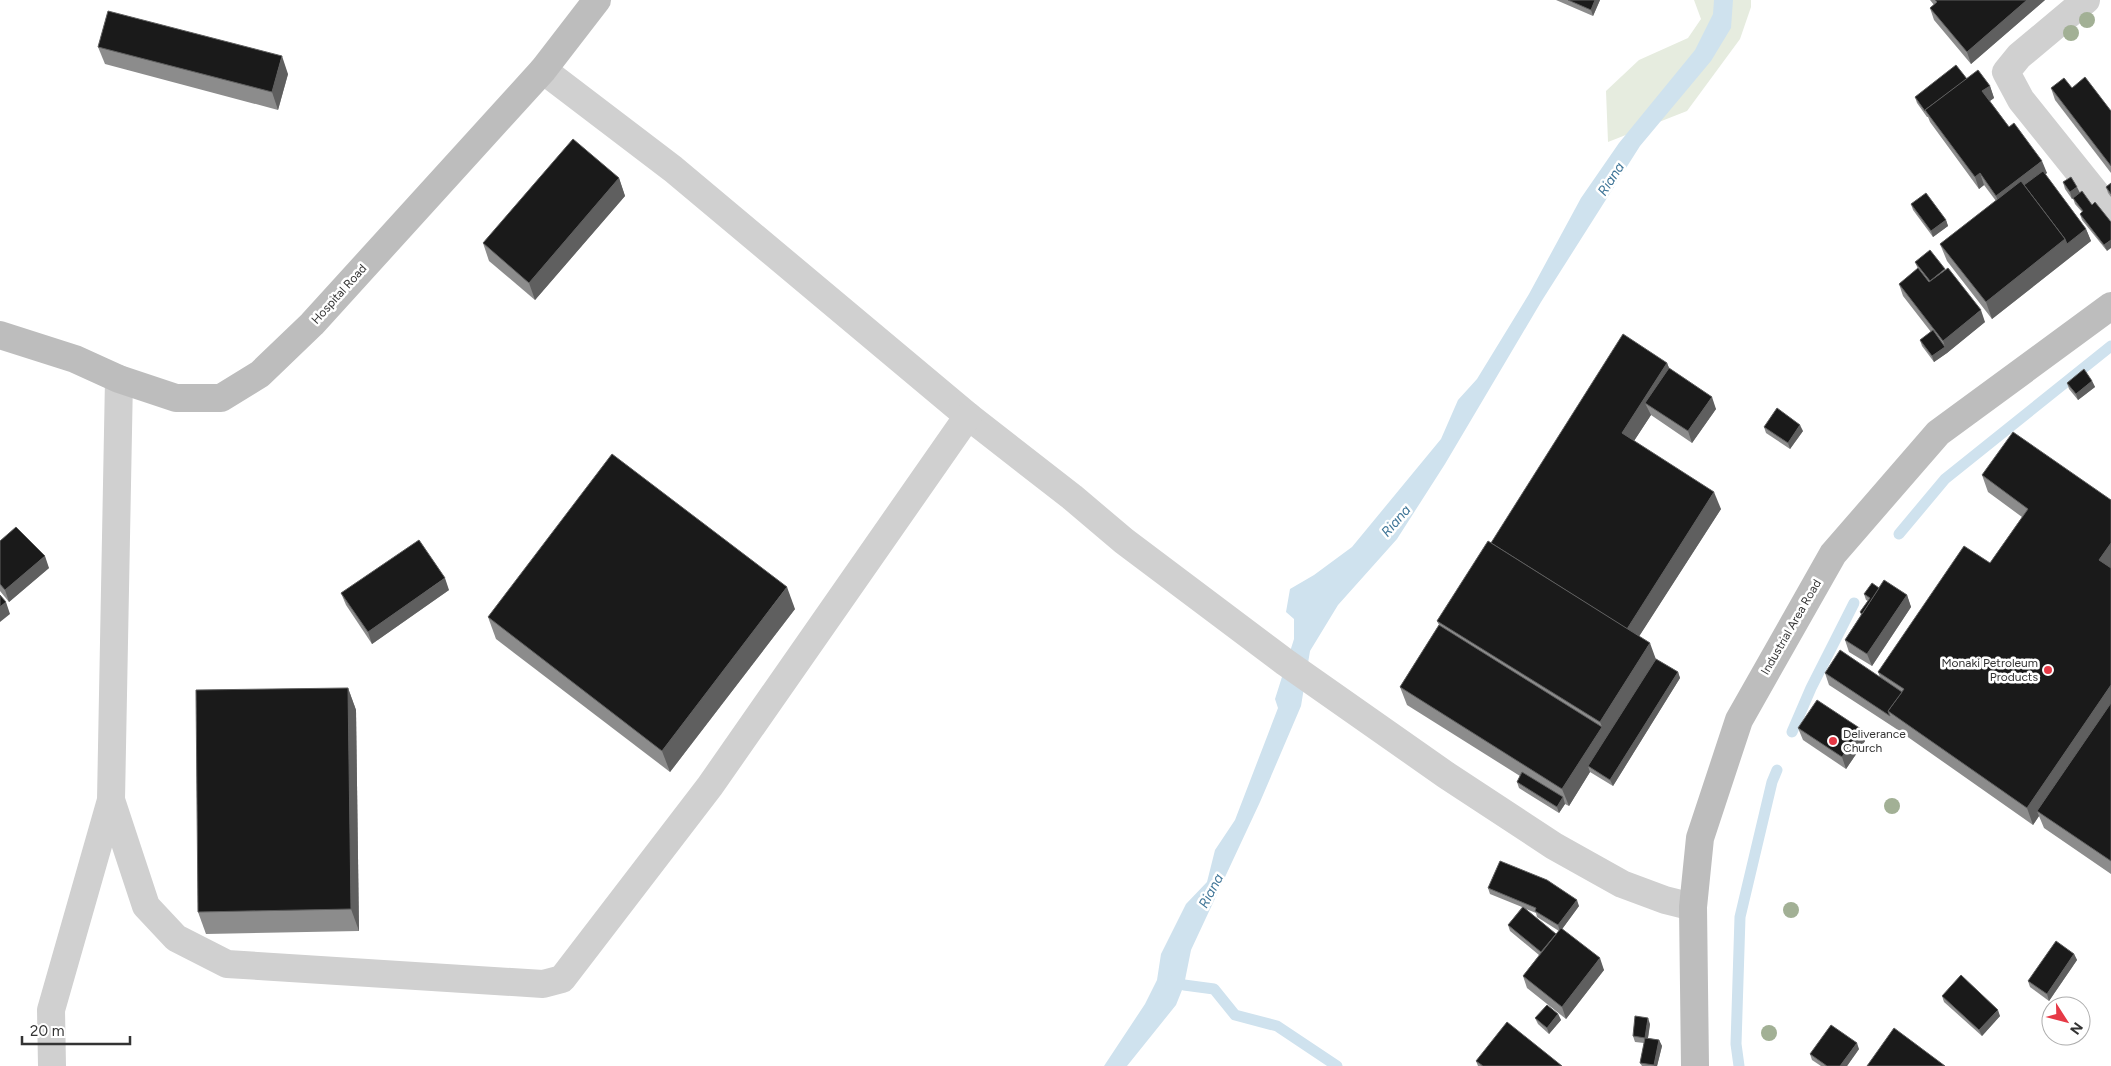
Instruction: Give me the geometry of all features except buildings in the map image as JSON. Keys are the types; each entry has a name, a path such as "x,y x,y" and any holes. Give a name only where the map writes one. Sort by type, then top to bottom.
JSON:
{"main road":[{"name":"Hospital Road","path":"0,335 75,359 119,379 176,398 221,398 260,374 312,324 542,70 597,0"},
{"name":"Industrial Area Road","path":"1695,1066 1693,907 1700,838 1739,720 1833,554 1938,433 2111,306"}],"street":[{"path":"2086,0 2019,56 2006,72 2020,100 2111,212"},
{"path":"542,70 673,169 968,416 1072,497 1124,541 1285,662 1446,775 1554,846 1622,884 1664,900 1693,907"},
{"path":"52,1066 51,1010 111,800 119,379"},
{"path":"111,800 146,906 176,938 227,964 544,984 562,979 710,786 968,416"}],"shaded area":[{"path":"1694,0 1751,0 1751,7 1740,39 1687,111 1608,142 1606,91 1639,60 1688,38 1701,19"}],"water":[{"name":"Riana","path":"1714,0 1733,0 1731,28 1711,61 1640,146 1541,302 1445,464 1397,539 1338,605 1310,651 1301,706 1260,802 1191,950 1184,985 1176,1005 1127,1066 1104,1066 1145,1004 1157,980 1161,954 1186,904 1207,882 1215,850 1235,820 1278,708 1275,699 1294,639 1294,619 1286,612 1290,589 1314,575 1352,547 1441,439 1458,400 1477,379 1529,294 1581,198 1619,143 1695,50 1713,14"}],"waterway":[{"path":"1899,534 1945,479 2111,346"},
{"path":"1792,732 1811,688 1854,603"},
{"path":"1739,1066 1736,1044 1740,917 1772,782 1777,770"},
{"path":"1170,981 1214,989 1235,1015 1277,1026 1337,1066"}],"place":[{"name":"Monaki Petroleum Products","path":"2048,670"},
{"name":"Deliverance Church","path":"1833,741"}]}
